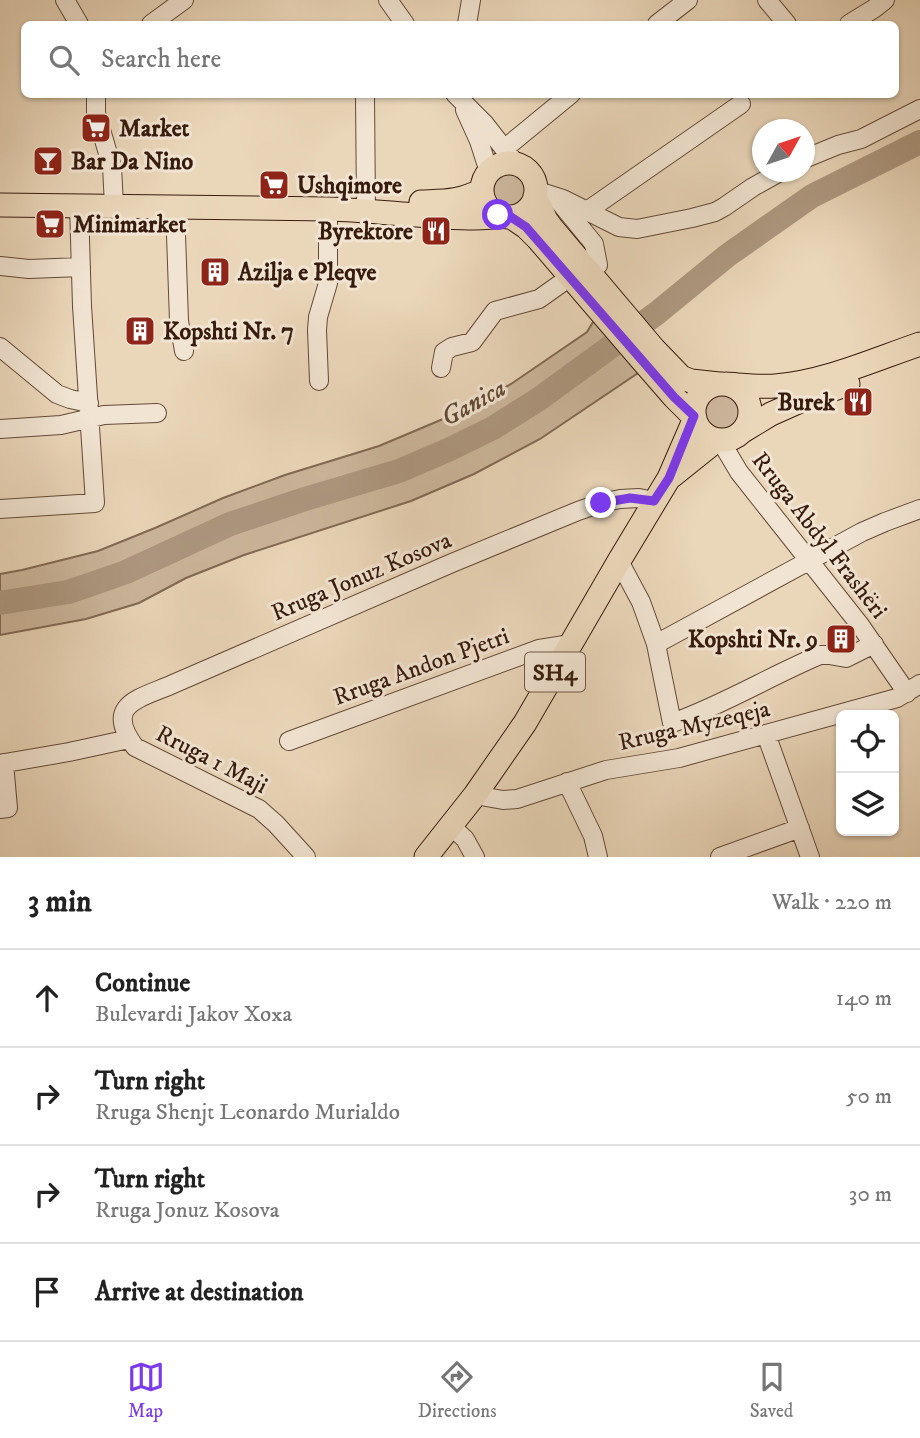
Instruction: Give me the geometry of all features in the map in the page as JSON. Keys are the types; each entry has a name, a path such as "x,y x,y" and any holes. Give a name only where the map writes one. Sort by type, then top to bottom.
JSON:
{"main road":[{"path":"366,210 387,204 456,201 465,198 486,181 499,165 510,163 510,157"},
{"path":"510,157 530,174 541,194 546,220 580,275"},
{"path":"486,181 485,202 488,207 526,227 580,275 647,354 674,397 695,417 703,432 719,440"},
{"path":"0,205 366,210 397,215 480,219 523,212 541,194"},
{"path":"647,354 691,381 776,386 839,372 920,344"},
{"name":"SH4","path":"669,478 719,440 735,437 798,402 920,359"},
{"path":"722,384 741,391 749,402 750,419 743,431"},
{"name":"SH4","path":"426,857 475,795 525,723 669,478 695,417 695,403 709,387 722,384"}],"street":[{"path":"65,0 77,21"},
{"path":"155,21 184,0"},
{"path":"388,0 403,21"},
{"path":"468,21 471,0"},
{"path":"661,21 688,0"},
{"path":"767,0 784,21"},
{"path":"854,21 885,0"},
{"path":"96,98 96,113 112,167 114,205"},
{"path":"365,98 366,210"},
{"path":"458,98 477,116 510,157 567,98"},
{"path":"458,98 479,141 486,181"},
{"path":"587,211 741,104"},
{"path":"815,154 861,139 920,109"},
{"path":"541,194 587,211 619,227 637,229 704,215 724,207 762,182"},
{"path":"0,509 95,503 79,205"},
{"path":"175,206 179,321 184,351"},
{"path":"319,381 317,330 328,283 328,209"},
{"path":"0,266 29,269 81,267"},
{"path":"441,368 444,352 472,342 495,311 538,299 580,275"},
{"path":"0,347 57,394 90,411 104,415 157,413"},
{"path":"0,429 61,425 90,411"},
{"name":"Rruga Abdyl Frashëri","path":"719,440 739,472 809,562 874,644 914,688"},
{"name":"Rruga Jonuz Kosova","path":"128,739 123,728 122,713 135,701 578,511 620,499 639,498 654,501"},
{"path":"656,644 862,532 920,509"},
{"path":"619,561 641,602 656,644 672,723 820,655 846,659 874,644"},
{"name":"Rruga Andon Pjetri","path":"289,741 539,649 571,644"},
{"name":"Rruga Myzeqeja","path":"475,795 510,800 606,770 679,758 897,698 914,688"},
{"path":"766,734 810,857"},
{"name":"Rruga 1 Maji","path":"2,763 128,739 143,752 259,809 306,857"},
{"path":"0,809 8,808 2,763"},
{"path":"567,782 593,836 598,857"},
{"path":"451,826 465,839 475,857"},
{"path":"720,857 800,828"}],"shaded area":[{"path":"509,171 522,177 528,190 522,203 509,209 496,203 490,190 496,177"},
{"path":"596,317 641,371 540,439 474,474 411,501 244,555 186,578 139,603 86,619 0,635 0,574 98,551 223,498 285,475 379,446 443,419 511,384 587,332"},
{"path":"723,394 736,400 742,413 736,426 723,432 710,426 704,413 710,400"}],"waterway":[{"name":"Ganica","path":"0,603 68,592 126,572 230,524 399,471 493,428 539,399 657,313 728,255 812,196 920,142"}],"place":[{"name":"Market","path":"96,128"},
{"name":"Bar Da Nino","path":"48,161"},
{"name":"Ushqimore","path":"274,185"},
{"name":"Minimarket","path":"50,224"},
{"name":"Byrektore","path":"436,231"},
{"name":"Azilja e Pleqve","path":"215,272"},
{"name":"Kopshti Nr. 7","path":"140,331"},
{"name":"Burek","path":"858,402"},
{"name":"Kopshti Nr. 9","path":"841,639"}],"route":[{"path":"498,215 511,217 538,239 695,418 669,478 654,501 630,498 601,503"}]}
